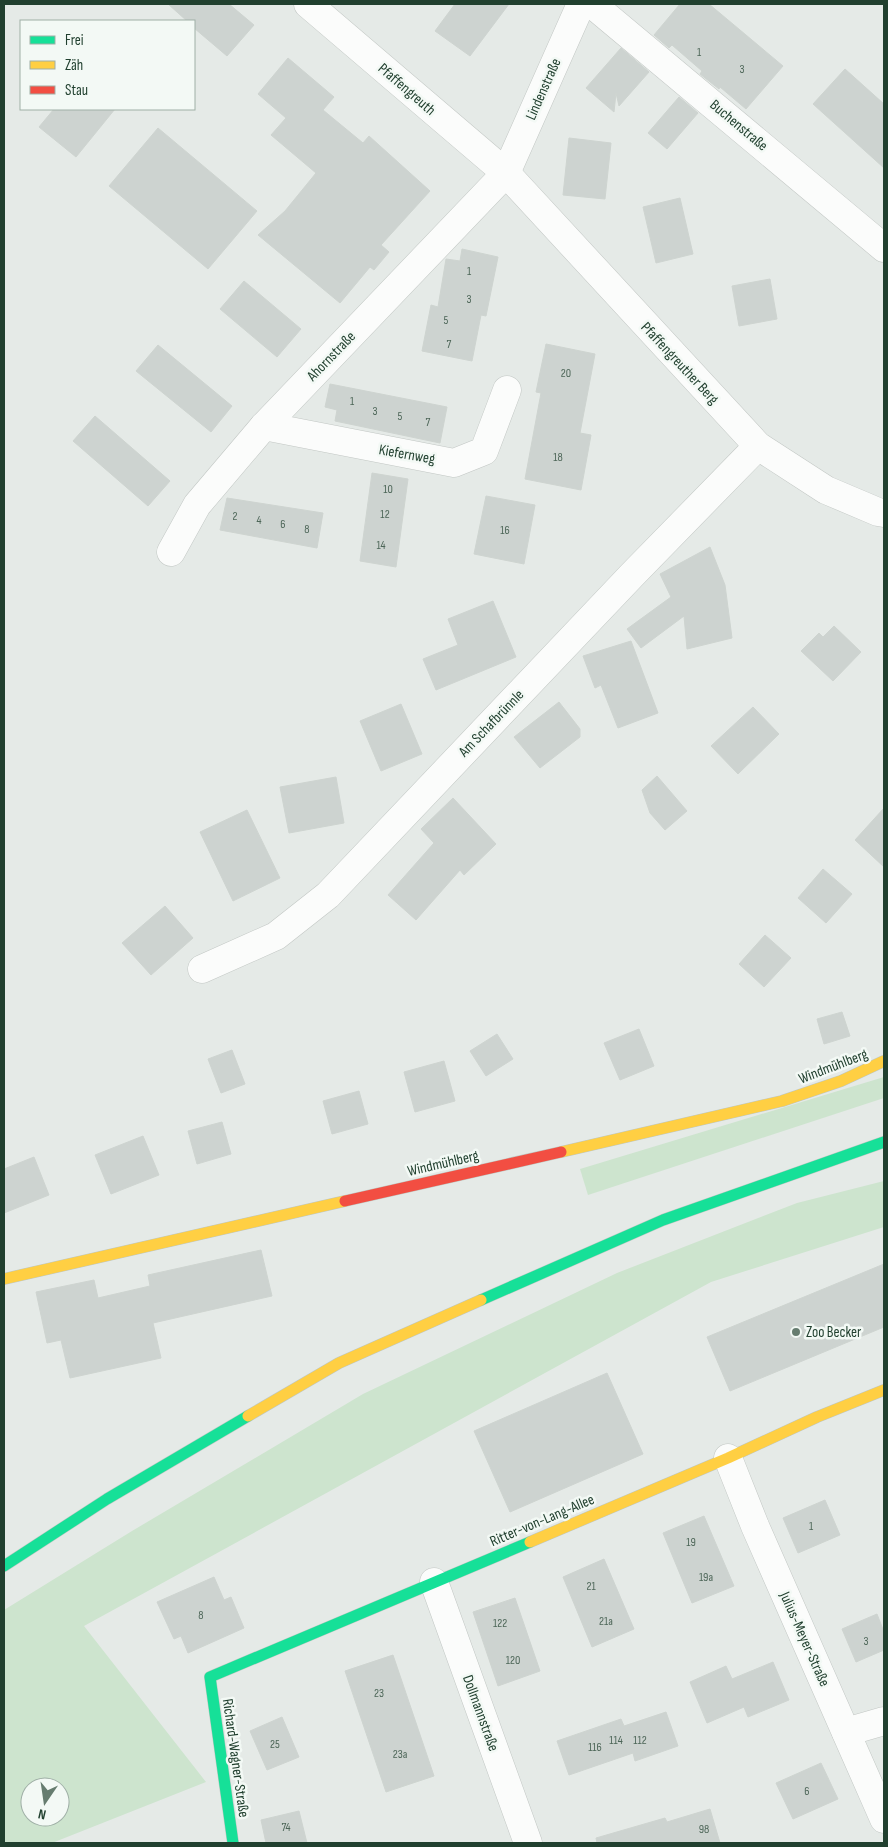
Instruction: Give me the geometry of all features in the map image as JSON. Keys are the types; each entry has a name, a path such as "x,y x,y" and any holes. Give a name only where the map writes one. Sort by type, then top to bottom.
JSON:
{"street":[{"name":"Pfaffengreuth","path":"308,4 506,173"},
{"name":"Lindenstraße","path":"506,173 581,4"},
{"name":"Buchenstraße","path":"592,4 884,248"},
{"name":"Ahornstraße","path":"171,552 197,505 264,426 506,173"},
{"name":"Pfaffengreuther Berg","path":"506,173 758,446 826,490 884,513"},
{"name":"Kiefernweg","path":"264,426 454,463 484,451 507,390"},
{"name":"Am Schafbrünnle","path":"202,970 276,936 328,895 632,574 758,446"},
{"name":"Windmühlberg","path":"4,1279 782,1101 841,1081 884,1061"},
{"path":"4,1566 107,1499 339,1363 663,1220 884,1142"},
{"name":"Ritter-von-Lang-Allee","path":"210,1677 884,1390"},
{"name":"Julius-Meyer-Straße","path":"728,1458 884,1819"},
{"name":"Dollmannstraße","path":"434,1582 528,1843"},
{"name":"Richard-Wagner-Straße","path":"210,1677 233,1843"},
{"path":"846,1732 884,1721"}],"green space":[{"path":"884,1077 884,1098 588,1195 580,1169"},
{"path":"884,1181 884,1227 711,1282 84,1626 206,1782 52,1843 4,1843 4,1610 132,1531 363,1394 617,1273 797,1203"}],"building":[{"path":"168,4 229,4 254,25 227,56 195,29 195,20 186,20"},
{"path":"455,4 509,4 470,56 435,31"},
{"path":"680,4 709,4 783,66 746,109 720,87 719,89 700,74 702,71 672,45 669,48 654,35"},
{"path":"621,48 649,72 619,106 616,93 614,112 586,88"},
{"path":"288,58 334,97 323,110 363,143 369,136 430,191 381,245 389,252 374,270 370,267 340,303 258,235 285,211 316,173 271,135 286,118 258,94"},
{"path":"845,69 884,104 884,168 813,104"},
{"path":"679,97 698,113 667,149 648,133"},
{"path":"53,110 114,110 76,157 39,127"},
{"path":"158,128 257,211 208,269 109,186"},
{"path":"569,138 611,143 605,199 563,195"},
{"path":"680,198 693,254 656,263 643,207"},
{"path":"462,249 498,257 486,316 481,315 472,361 422,351 431,305 438,307 446,259 460,261"},
{"path":"770,279 777,319 739,326 732,286"},
{"path":"244,281 301,329 277,357 220,309"},
{"path":"546,344 595,354 580,433 591,435 581,490 525,479 541,393 536,392"},
{"path":"158,345 232,406 211,432 136,371"},
{"path":"330,384 447,407 440,443 335,421 337,410 325,407"},
{"path":"95,416 170,481 148,506 73,441"},
{"path":"372,473 408,479 396,567 360,561"},
{"path":"486,496 535,505 524,564 474,554"},
{"path":"227,498 323,513 317,548 220,530"},
{"path":"710,547 725,585 732,638 687,649 684,616 641,648 627,629 671,597 660,574"},
{"path":"493,601 516,657 436,690 423,659 458,645 448,619"},
{"path":"834,626 861,652 833,681 801,651 819,633 823,637"},
{"path":"631,641 658,713 618,728 601,685 595,688 583,656"},
{"path":"559,702 580,729 580,737 540,768 514,737"},
{"path":"401,704 422,754 381,771 360,721"},
{"path":"753,707 779,734 738,774 711,746"},
{"path":"657,776 687,811 665,830 650,813 642,790"},
{"path":"336,777 344,823 289,833 280,787"},
{"path":"453,798 496,844 464,875 460,870 416,920 388,895 434,843 421,829"},
{"path":"884,808 884,867 855,840"},
{"path":"247,810 280,878 233,901 200,832"},
{"path":"823,869 852,894 826,923 798,898"},
{"path":"165,906 193,938 151,975 122,943"},
{"path":"765,935 791,958 764,987 739,964"},
{"path":"842,1012 850,1036 824,1044 817,1019"},
{"path":"639,1029 654,1066 620,1080 604,1043"},
{"path":"497,1034 513,1059 486,1076 470,1051"},
{"path":"232,1050 245,1084 221,1093 208,1059"},
{"path":"444,1061 455,1101 415,1112 404,1072"},
{"path":"359,1091 368,1124 332,1134 323,1101"},
{"path":"222,1122 231,1154 197,1164 188,1131"},
{"path":"143,1136 159,1175 111,1194 95,1155"},
{"path":"34,1157 49,1195 4,1213 4,1169"},
{"path":"261,1250 272,1296 153,1323 161,1358 70,1378 61,1340 47,1343 36,1292 94,1280 98,1298 150,1286 148,1275"},
{"name":"Zoo Becker","path":"884,1264 884,1327 730,1391 707,1337"},
{"path":"607,1373 643,1454 510,1512 474,1431"},
{"path":"825,1500 840,1535 798,1553 783,1518"},
{"path":"704,1516 734,1586 692,1603 663,1533"},
{"path":"604,1559 634,1629 592,1647 563,1577"},
{"path":"214,1577 224,1600 231,1597 244,1628 188,1653 181,1636 174,1639 157,1602"},
{"path":"515,1598 540,1671 498,1686 473,1612"},
{"path":"877,1614 884,1632 884,1650 856,1662 842,1629"},
{"path":"393,1655 434,1776 386,1792 345,1671"},
{"path":"773,1662 789,1700 748,1717 744,1707 707,1723 690,1682 726,1666 732,1679"},
{"path":"666,1712 678,1746 635,1761 633,1753 569,1775 557,1741 621,1719 624,1726"},
{"path":"282,1717 299,1757 267,1770 250,1731"},
{"path":"821,1763 838,1799 793,1819 776,1783"},
{"path":"710,1809 720,1843 597,1843 596,1838 665,1818 667,1822"},
{"path":"299,1811 307,1843 266,1843 261,1820"}],"traffic: fast":[{"path":"481,1300 663,1220 884,1142"},
{"path":"4,1566 107,1499 248,1416"},
{"path":"233,1843 210,1677 530,1542"}],"traffic: slow":[{"path":"561,1152 782,1101 841,1081 884,1061"},
{"path":"4,1279 345,1201"},
{"path":"248,1416 339,1363 481,1300"},
{"path":"530,1542 728,1458 817,1417 884,1390"}],"traffic: jam":[{"path":"345,1201 561,1152"}],"place":[{"name":"Zoo Becker","path":"796,1332"}]}
